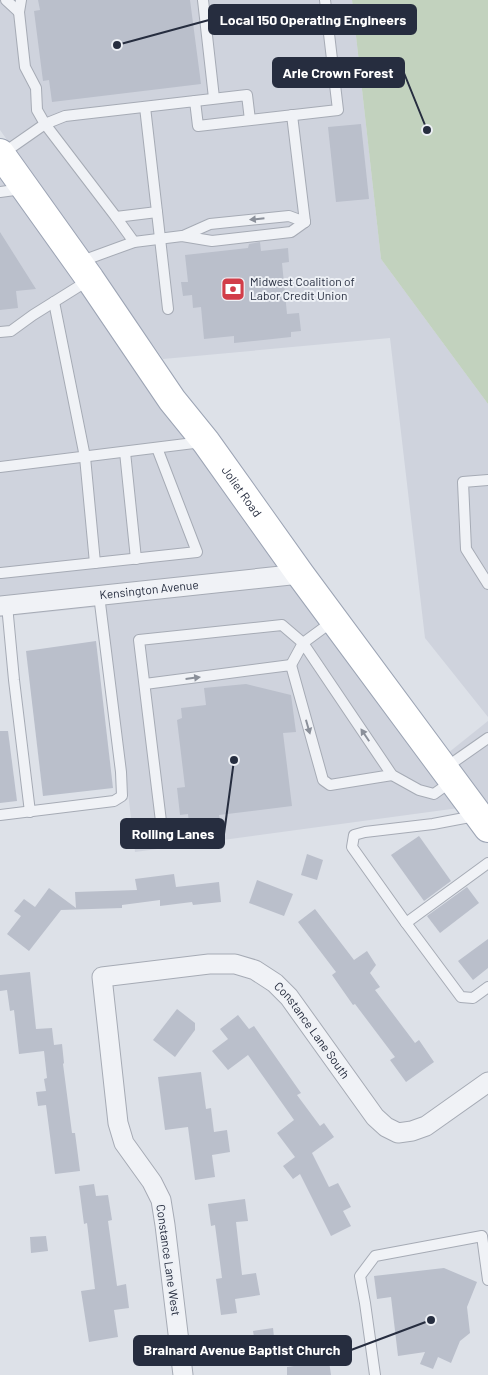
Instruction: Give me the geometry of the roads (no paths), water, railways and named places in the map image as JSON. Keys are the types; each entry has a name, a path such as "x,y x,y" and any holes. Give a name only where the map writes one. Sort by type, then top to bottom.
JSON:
{"main road":[{"name":"Joliet Road","path":"1,154 13,190 84,271 172,400 206,442 300,574 483,822"}],"street":[{"name":"Kensington Avenue","path":"4,606 300,574"},
{"name":"Constance Lane South","path":"102,977 209,964 235,964 256,970 275,983 289,997 375,1117 398,1133 426,1126 488,1082"},
{"name":"Constance Lane West","path":"102,977 118,1123 124,1142 152,1182 161,1200 183,1375"}],"lane":[{"path":"6,0 19,12"},
{"path":"21,0 19,12 25,67 36,88 37,110 44,124 134,242"},
{"path":"203,0 214,98"},
{"path":"195,101 198,126 338,110 325,0"},
{"path":"1,154 44,124 65,116 247,94 250,120"},
{"path":"144,107 168,309"},
{"path":"292,115 305,222"},
{"path":"116,216 157,212"},
{"path":"0,332 12,331 54,302 84,271 134,242 182,236 210,224 289,216 305,222"},
{"path":"182,236 212,241 291,232 305,222"},
{"path":"54,302 85,457 95,563"},
{"path":"0,467 206,442"},
{"path":"0,568 0,573 197,552 157,448"},
{"path":"125,452 136,559"},
{"path":"488,480 463,482 466,549 488,584"},
{"path":"0,815 114,801 122,796 120,763 99,596"},
{"path":"4,606 30,812"},
{"path":"334,620 304,643 291,665 323,780 330,785 392,775"},
{"path":"163,838 139,640 282,625 304,643 392,775 419,790 434,794 448,775 484,740 488,752"},
{"path":"145,684 291,665"},
{"path":"483,822 433,824 365,832 354,835 352,847 461,997 473,998 488,987"},
{"path":"406,923 488,863"},
{"path":"375,1375 360,1276 375,1256 482,1236 488,1280"}],"place":[{"name":"Local 150 Operating Engineers","path":"117,45"},
{"name":"Arie Crown Forest","path":"427,130"},
{"name":"Midwest Coalition of Labor Credit Union","path":"233,289"},
{"name":"Rolling Lanes","path":"234,760"},
{"name":"Brainard Avenue Baptist Church","path":"431,1320"}]}
